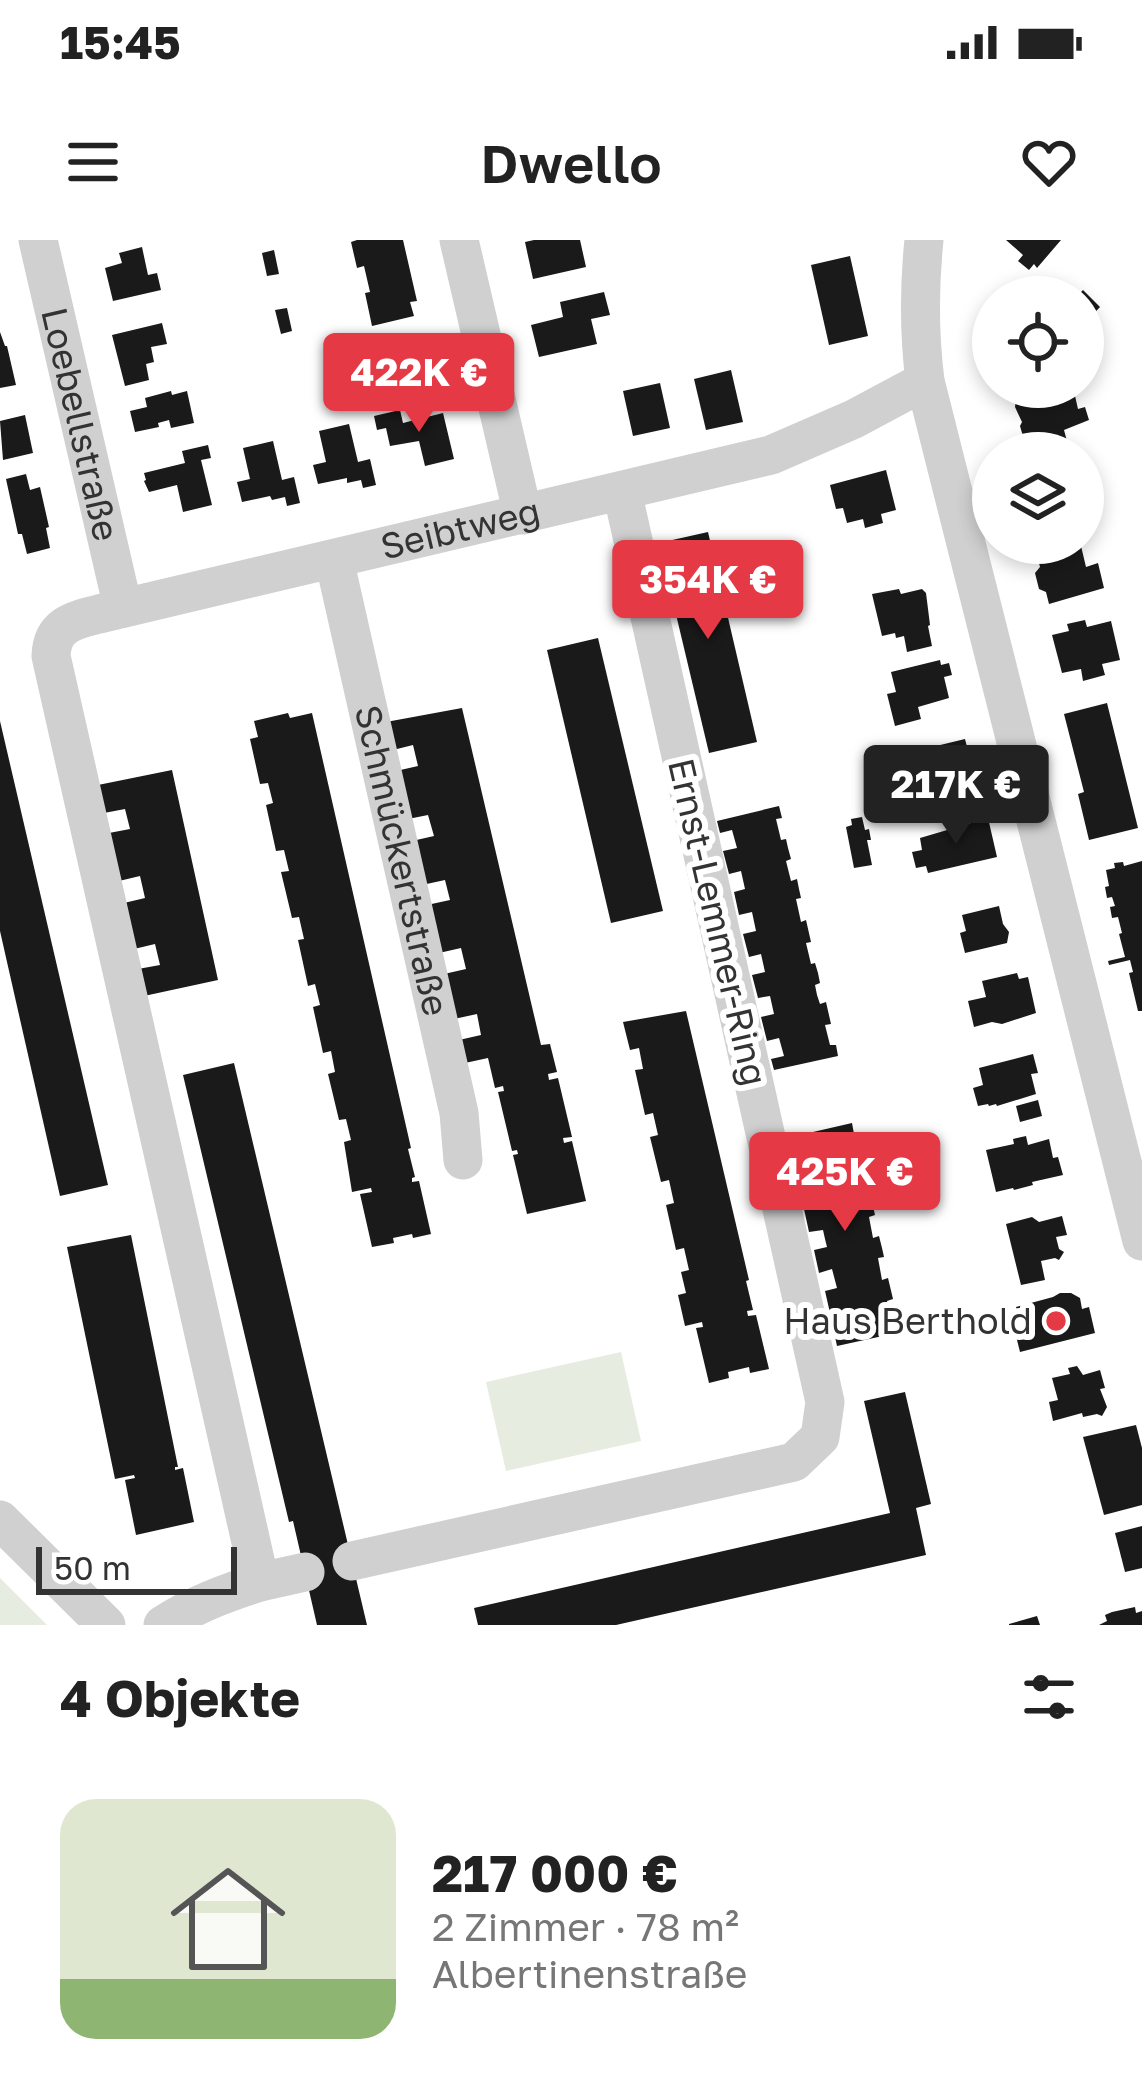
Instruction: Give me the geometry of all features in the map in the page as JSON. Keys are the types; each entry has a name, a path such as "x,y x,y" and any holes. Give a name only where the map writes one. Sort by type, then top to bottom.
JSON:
{"street":[{"name":"Loebellstraße","path":"38,240 123,608"},
{"path":"459,240 523,515"},
{"path":"924,240 919,334 926,381 1142,1241"},
{"name":"Seibtweg","path":"260,1582 51,656 56,632 64,624 123,608 771,455 926,381"},
{"name":"Ernst-Lemmer-Ring","path":"352,1561 794,1462 820,1438 825,1402 622,491"},
{"name":"Schmückertstraße","path":"334,559 455,1096 464,1160"},
{"path":"0,1520 106,1625"},
{"path":"163,1625 218,1596 305,1572"}],"shaded area":[{"path":"621,1352 641,1441 506,1471 486,1382"},
{"path":"0,1578 47,1625 0,1625"}],"building":[{"path":"403,240 417,301 410,302 414,316 372,326 364,266 357,268 351,242"},
{"path":"580,240 586,267 533,279 525,242"},
{"path":"1006,240 1061,240 1037,268 1034,264 1029,270 1018,261 1023,255"},
{"path":"142,247 148,275 157,273 161,290 113,301 105,268 122,263 119,253"},
{"path":"274,250 279,274 267,276 262,253"},
{"path":"850,256 868,336 829,345 811,265"},
{"path":"604,292 610,315 591,319 597,344 539,357 531,325 563,317 560,302"},
{"path":"287,308 292,331 281,334 275,310"},
{"path":"162,323 167,344 151,347 154,362 146,364 149,380 125,386 112,335"},
{"path":"0,332 16,385 0,388"},
{"path":"731,370 743,422 706,430 694,379"},
{"path":"660,383 670,428 633,436 623,391"},
{"path":"171,391 172,395 187,391 194,423 171,428 169,420 135,432 130,411 147,407 145,398"},
{"path":"1015,408 1085,408 1089,420 1065,432 1022,432"},
{"path":"400,410 403,423 443,413 454,459 425,466 419,441 390,446 386,428 377,430 374,416"},
{"path":"25,415 33,453 3,460 0,421"},
{"path":"349,424 358,462 370,459 376,485 363,488 361,480 347,483 347,478 318,484 313,465 326,462 319,431"},
{"path":"273,441 282,480 294,477 300,503 287,506 285,497 272,500 270,496 242,502 237,482 250,479 243,448"},
{"path":"208,445 211,458 201,460 212,505 183,512 177,485 149,492 144,473 185,463 182,451"},
{"path":"886,470 896,510 881,514 883,523 865,528 863,519 847,523 843,508 836,509 830,485"},
{"path":"26,474 30,490 40,487 50,548 27,554 6,479"},
{"path":"708,532 757,742 709,753 659,543"},
{"path":"1098,564 1104,588 1049,604 1035,573 1040,567"},
{"path":"899,589 901,594 922,589 926,593 932,646 907,652 904,636 882,636 872,594"},
{"path":"1085,620 1087,627 1111,621 1120,660 1102,664 1105,675 1083,681 1081,669 1062,673 1052,635 1069,631 1067,624"},
{"path":"598,638 663,911 611,923 547,650"},
{"path":"940,660 941,665 949,663 952,675 944,677 949,698 918,707 921,719 895,726 887,694 896,692 891,672"},
{"path":"1107,703 1138,828 1089,840 1078,794 1084,792 1064,714"},
{"path":"462,708 541,1045 550,1044 557,1072 548,1074 549,1080 558,1078 572,1137 563,1138 564,1143 572,1141 586,1201 527,1214 513,1155 518,1154 512,1151 498,1092 504,1091 503,1086 495,1088 488,1058 465,1063 459,1040 481,1035 477,1014 454,1019 444,974 466,969 461,948 439,953 427,905 450,900 445,880 422,885 412,841 434,836 428,815 408,819 396,771 418,766 413,745 393,750 386,722"},
{"path":"288,713 290,718 312,713 411,1148 412,1182 419,1181 431,1234 393,1238 394,1243 372,1247 360,1194 372,1192 371,1188 352,1192 344,1142 351,1140 346,1119 339,1120 328,1074 335,1072 331,1051 323,1053 313,1007 320,1005 315,984 308,986 298,940 304,939 299,917 292,918 281,872 289,871 284,850 276,851 266,805 273,803 268,783 260,784 250,739 258,737 254,721"},
{"path":"0,721 108,1185 60,1196 0,931"},
{"path":"965,739 977,786 915,801 912,789 903,791 897,767 906,765 903,754"},
{"path":"172,770 218,980 144,996 138,969 160,965 155,944 134,949 124,903 145,898 140,876 119,881 109,833 130,829 125,809 104,813 98,785"},
{"path":"779,806 782,818 776,819 791,859 786,861 791,881 797,879 801,922 806,920 811,942 806,943 820,983 815,985 817,995 820,1004 826,1002 831,1024 825,1025 838,1056 774,1070 771,1059 784,1056 779,1038 767,1041 761,1017 774,1014 770,996 758,998 752,975 765,972 761,954 749,957 743,934 756,931 752,912 739,915 734,892 745,889 741,871 729,874 723,851 737,848 732,830 720,833 717,821"},
{"path":"862,817 865,830 869,829 872,865 854,868 846,827 852,825 851,819"},
{"path":"988,818 997,857 928,873 926,866 916,868 912,852 922,850 920,838"},
{"path":"1142,861 1142,1011 1138,1011 1130,960 1109,965 1108,961 1125,957 1118,917 1112,918 1110,907 1115,906 1105,887 1109,886 1106,870 1115,868 1114,863 1124,866"},
{"path":"999,906 1009,932 1007,943 965,953 962,915"},
{"path":"1017,973 1019,979 1028,977 1036,1013 974,1027 968,1001 986,997 982,981"},
{"path":"686,1011 749,1280 753,1310 747,1311 748,1316 756,1315 769,1369 750,1373 749,1367 709,1383 696,1328 703,1327 702,1322 685,1326 678,1295 686,1293 681,1272 689,1270 684,1248 676,1250 666,1205 674,1203 669,1180 661,1182 650,1137 658,1135 653,1113 645,1115 635,1070 643,1069 639,1048 630,1050 623,1022"},
{"path":"1033,1054 1036,1094 997,1106 978,1106 973,1088 983,1085 979,1068"},
{"path":"234,1063 367,1625 317,1625 183,1075"},
{"path":"1038,1100 1042,1116 1020,1122 1016,1106"},
{"path":"852,1123 853,1155 859,1154 863,1195 870,1193 875,1215 869,1217 873,1238 879,1236 884,1257 878,1258 882,1280 888,1278 893,1299 887,1301 891,1320 898,1319 901,1332 837,1346 834,1332 846,1329 841,1311 830,1313 825,1291 837,1288 832,1269 819,1273 814,1250 827,1247 823,1230 809,1232 804,1209 817,1206 812,1187 799,1190 794,1168 807,1165 802,1146 790,1150 787,1138"},
{"path":"1026,1136 1028,1145 1049,1139 1063,1175 996,1192 986,1150"},
{"path":"1062,1216 1067,1235 1056,1237 1064,1252 1059,1260 1041,1261 1045,1280 1021,1285 1006,1224"},
{"path":"131,1235 175,1470 183,1468 194,1522 136,1535 125,1480 135,1478 115,1479 67,1247"},
{"name":"Haus Berthold","path":"1060,1293 1080,1298 1082,1309 1089,1307 1095,1333 1020,1352 1016,1336 1023,1334 1016,1307"},
{"path":"1077,1366 1083,1375 1100,1370 1107,1407 1102,1416 1083,1417 1082,1413 1053,1421 1049,1402 1058,1400 1052,1378 1070,1374 1068,1368"},
{"path":"905,1392 931,1504 916,1508 926,1555 616,1625 478,1625 474,1608 890,1513 864,1401"},
{"path":"1136,1425 1142,1448 1142,1505 1104,1515 1083,1437"},
{"path":"1142,1526 1142,1568 1125,1572 1115,1533"},
{"path":"1135,1607 1136,1613 1142,1611 1142,1625 1099,1625 1107,1621 1105,1615"},
{"path":"1037,1616 1040,1625 1009,1625 1009,1624"}],"place":[{"name":"Haus Berthold","path":"1056,1321"}]}
